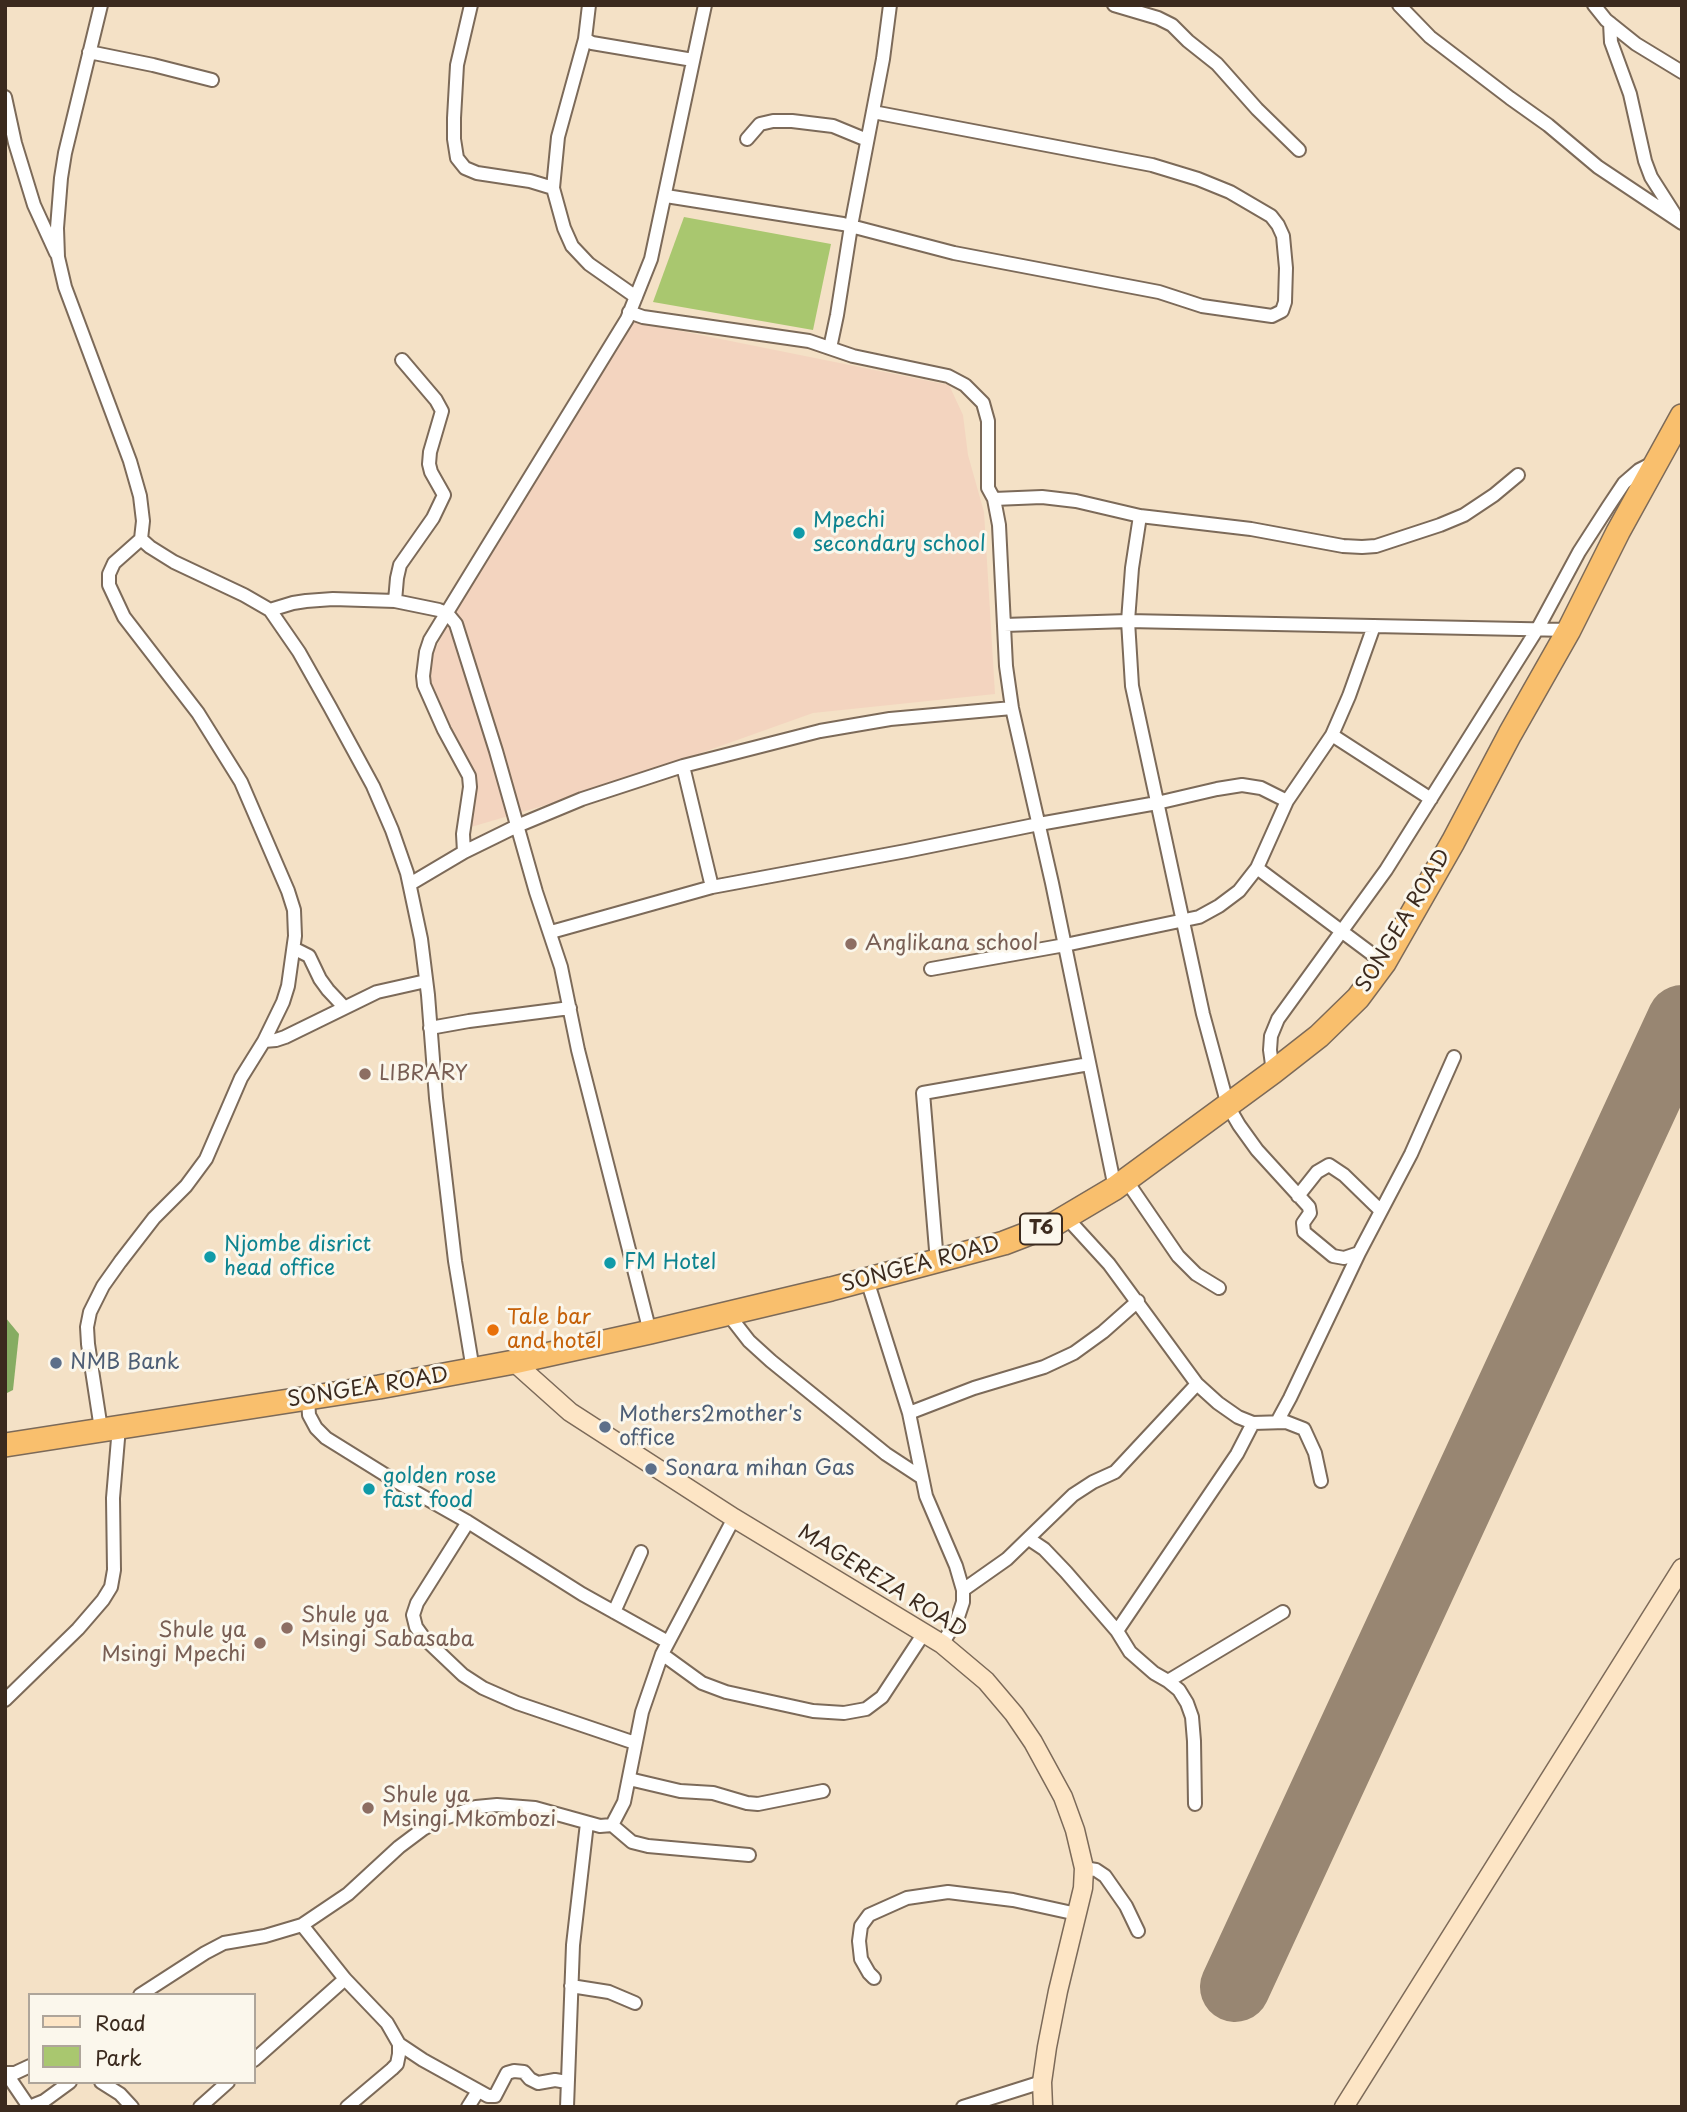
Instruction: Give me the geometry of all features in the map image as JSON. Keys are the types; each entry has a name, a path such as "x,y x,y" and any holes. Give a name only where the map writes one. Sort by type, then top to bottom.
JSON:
{"highway":[{"name":"SONGEA ROAD","path":"5,1446 473,1370 728,1314 937,1262 1030,1234 1066,1217 1121,1184 1319,1036 1358,998 1384,963 1569,630 1618,532 1682,416"}],"street":[{"path":"5,1700 78,1629 111,1587 114,1570 114,1478 110,1428 88,1344 90,1312 103,1286 147,1227 206,1159 241,1078 264,1041 283,1002 295,949 294,910 288,891 241,782 198,713 124,617 109,585 109,574 114,563 141,539 143,521 137,482 65,287 58,257 57,228 61,178 73,116 101,5"},
{"path":"471,5 457,65 453,118 457,158 466,168 477,173 530,181 553,188"},
{"path":"589,5 585,39 558,137 553,188 572,246 589,264 636,297"},
{"path":"464,852 463,834 470,787 469,774 444,730 424,685 424,662 430,640 636,297 651,259 666,196 705,5"},
{"path":"830,348 883,59 890,5"},
{"path":"1114,5 1158,18 1171,25 1217,64 1257,109 1299,150"},
{"path":"1399,5 1430,37 1548,125 1598,167 1680,222"},
{"path":"1594,5 1610,23 1649,54 1682,72"},
{"path":"1610,23 1611,42 1630,94 1645,161 1651,177 1680,222"},
{"path":"585,39 592,43 693,61"},
{"path":"89,52 212,80"},
{"path":"5,97 15,144 34,205 58,257"},
{"path":"666,196 851,226 954,253 1159,292 1202,306 1272,316 1282,311 1286,303 1286,258 1283,236 1278,225 1271,216 1230,192 1152,165 873,112"},
{"path":"747,139 760,124 792,121 833,126 867,140"},
{"path":"629,312 643,317 809,341 853,356 948,376 965,385 983,403 988,421 988,488 994,499 999,526 1006,666 1012,708 1089,1064 1121,1184 1178,1256 1196,1274 1219,1288"},
{"path":"395,601 400,565 433,518 444,495 429,464 442,411 402,360"},
{"path":"1273,1072 1271,1036 1278,1019 1386,870 1432,799 1538,628 1578,552 1624,484 1639,470 1656,462"},
{"path":"994,499 1042,497 1076,501 1140,516 1251,529 1343,546 1377,546 1464,515 1518,475"},
{"path":"1140,516 1128,621 1132,686 1203,1014 1228,1106 1252,1144 1309,1208 1310,1213 1303,1227 1313,1241 1338,1258 1359,1253"},
{"path":"141,539 174,562 270,610 299,652 373,786 392,830 410,884 421,939 454,1261 473,1370"},
{"path":"270,610 293,603 333,599 395,601 447,613 456,624 561,967 650,1332"},
{"path":"1004,625 1128,621 1569,630"},
{"path":"931,968 1065,945 1199,917 1239,891 1257,868 1287,801 1332,735 1374,626"},
{"path":"410,884 464,852 517,826 582,799 683,766 820,731 890,719 1012,708"},
{"path":"1332,735 1432,799"},
{"path":"683,766 712,887"},
{"path":"551,932 712,887 1157,803 1217,789 1242,786 1261,788 1287,801"},
{"path":"1257,868 1384,963"},
{"path":"295,949 309,956 320,979 344,1007"},
{"path":"264,1041 285,1037 377,992 426,981"},
{"path":"430,1028 570,1009"},
{"path":"1277,1422 1359,1253 1411,1154 1454,1057"},
{"path":"937,1262 923,1093 1089,1064"},
{"path":"1298,1196 1317,1172 1329,1166 1344,1175 1381,1211"},
{"path":"1066,1217 1138,1301 1167,1346 1197,1384 1218,1403 1238,1417 1253,1423 1277,1422 1304,1429 1310,1438 1321,1481"},
{"path":"867,1280 909,1413 926,1496 956,1566 963,1590 963,1602 957,1620 942,1644"},
{"path":"909,1413 974,1388 1044,1367 1074,1353 1138,1301"},
{"path":"728,1314 749,1341 771,1361 886,1454 921,1477"},
{"name":"MAGEREZA ROAD","path":"514,1362 570,1412 734,1518 942,1644 986,1681 1014,1714 1033,1742 1063,1797 1075,1830 1084,1868 1083,1888 1058,1992 1042,2081 1043,2107"},
{"path":"963,1590 1007,1559 1073,1495 1115,1472 1197,1384"},
{"path":"307,1398 309,1415 326,1438 614,1612 665,1648 702,1683 726,1692 813,1710 844,1713 866,1709 882,1697 924,1633"},
{"path":"1290,1398 1297,1426"},
{"path":"1116,1631 1237,1454 1253,1423"},
{"path":"612,1825 624,1802 642,1712 665,1648 734,1518"},
{"path":"468,1522 417,1604 414,1615 416,1627 424,1638 463,1675 483,1688 517,1703 635,1743"},
{"path":"1030,1539 1055,1560 1116,1631 1130,1652 1179,1690 1192,1717 1195,1804"},
{"path":"614,1612 641,1552"},
{"path":"1344,2107 1682,1568"},
{"path":"1168,1681 1283,1612"},
{"path":"629,1779 680,1791 713,1793 758,1804 823,1791"},
{"path":"143,1993 224,1943 265,1936 302,1925 348,1894 399,1847 423,1829 476,1807 497,1805 535,1808 600,1826 612,1825 632,1842 648,1846 749,1855"},
{"path":"567,2107 573,1945 587,1823"},
{"path":"1084,1868 1096,1870 1105,1876 1126,1906 1138,1931"},
{"path":"874,1978 862,1959 859,1941 861,1926 869,1915 907,1898 928,1893 959,1893 1013,1900 1077,1914"},
{"path":"302,1925 345,1979 387,2023 399,2044 423,2060 488,2096 495,2096 507,2073 514,2071 524,2072 530,2080 538,2083 568,2082"},
{"path":"256,2058 345,1979"},
{"path":"571,1986 609,1992 635,2003"},
{"path":"347,2107 397,2064 399,2044"},
{"path":"6,2073 15,2073 28,2067"},
{"path":"6,2073 29,2107 44,2101 68,2084"},
{"path":"963,2107 1042,2081"},
{"path":"104,2084 120,2094 132,2107"},
{"path":"200,2107 226,2084"},
{"path":"468,2107 478,2091"}],"shaded area":[{"path":"626,320 949,385 963,415 968,455 984,512 995,694 813,713 597,790 471,827 458,754 426,668 458,604"}],"green space":[{"path":"684,217 831,244 813,330 653,302"},
{"path":"5,1317 19,1334 13,1390 5,1394"}],"runway":[{"path":"1235,1987 1682,1020"}],"place":[{"name":"Mpechi secondary school","path":"799,533"},
{"name":"Anglikana school","path":"851,944"},
{"name":"LIBRARY","path":"365,1074"},
{"name":"Njombe disrict head office","path":"210,1257"},
{"name":"FM Hotel","path":"610,1263"},
{"name":"Tale bar and hotel","path":"493,1330"},
{"name":"NMB Bank","path":"56,1363"},
{"name":"Mothers2mother's office","path":"605,1427"},
{"name":"Sonara mihan Gas","path":"651,1469"},
{"name":"golden rose fast food","path":"369,1489"},
{"name":"Shule ya Msingi Sabasaba","path":"287,1628"},
{"name":"Shule ya Msingi Mpechi","path":"260,1643"},
{"name":"Shule ya Msingi Mkombozi","path":"368,1808"}]}
